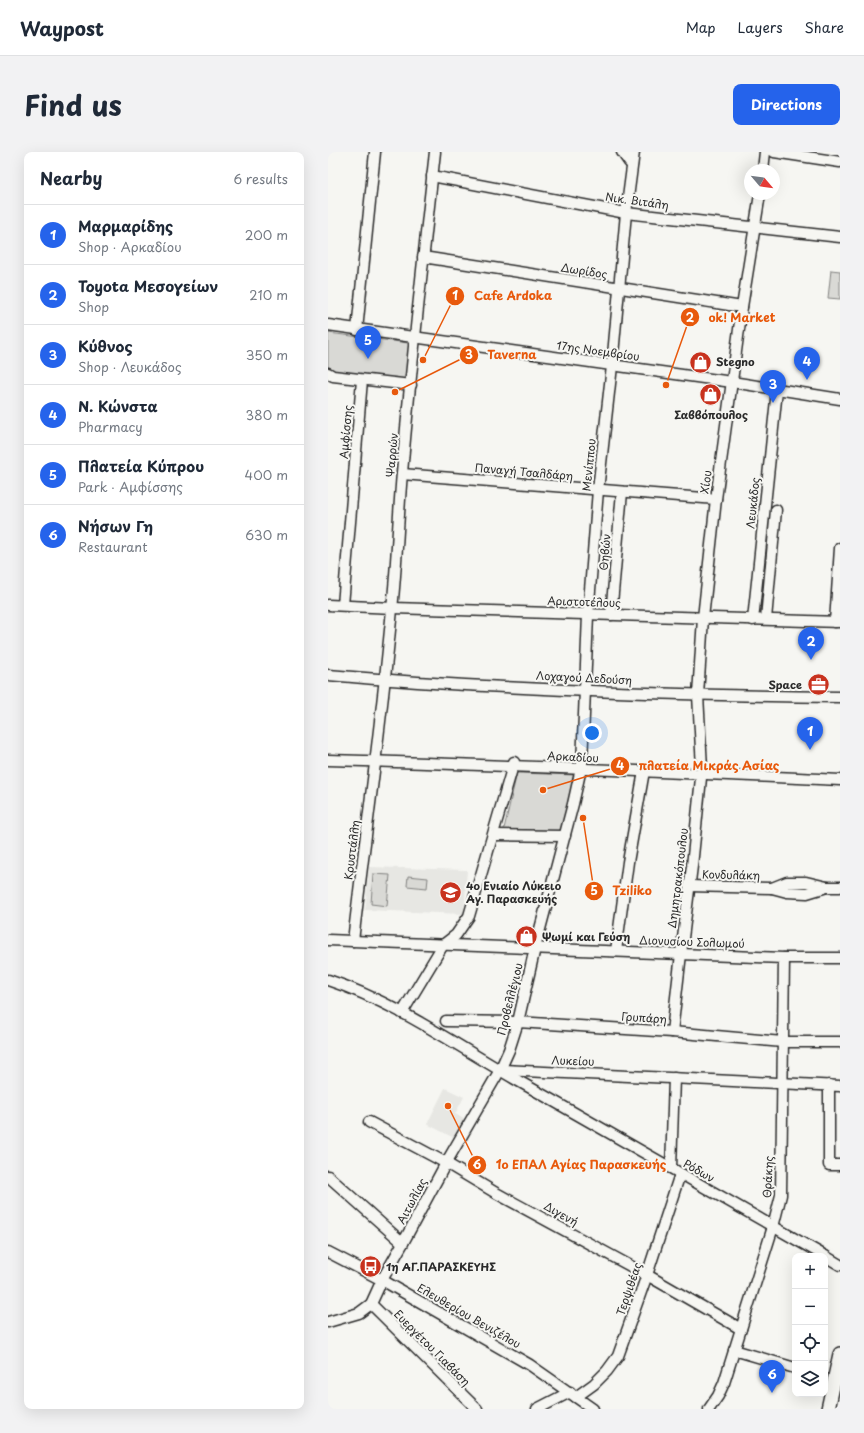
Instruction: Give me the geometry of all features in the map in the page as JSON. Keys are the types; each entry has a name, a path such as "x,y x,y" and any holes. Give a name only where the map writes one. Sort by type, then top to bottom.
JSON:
{"main road":[{"path":"828,1409 830,1378 840,1354"}],"street":[{"path":"357,330 375,152"},
{"name":"Ψαρρών","path":"376,759 392,608 414,337 435,152"},
{"path":"622,152 632,165"},
{"name":"Μενίππου","path":"581,767 588,615 598,490 612,366 626,213 634,152"},
{"path":"764,164 765,152"},
{"path":"774,152 840,162"},
{"name":"Νικ. Βιτάλη","path":"432,176 626,213 840,237"},
{"name":"Χίου","path":"702,771 698,695 703,618 716,499 742,307 759,200"},
{"name":"Δωρίδος","path":"423,257 742,307"},
{"name":"17ης Νοεμβρίου","path":"328,325 732,382 840,399"},
{"path":"328,373 333,376 411,385"},
{"name":"Αμφίσσης","path":"343,605 362,380"},
{"name":"Λευκάδος","path":"753,620 777,390"},
{"name":"Παναγή Τσαλδάρη","path":"402,474 716,499"},
{"name":"Θηβών","path":"611,615 622,492"},
{"path":"766,619 776,510"},
{"path":"838,622 840,548"},
{"name":"Αριστοτέλους","path":"328,605 588,615 838,622"},
{"name":"Λοχαγού Δεδούση","path":"328,675 385,680 698,695 840,697"},
{"name":"Αρκαδίου","path":"328,755 376,759 702,771 840,780"},
{"name":"Αρκαδίου","path":"328,760 376,759"},
{"name":"Κρυστάλλη","path":"353,941 376,759"},
{"path":"402,1012 443,945 456,935 469,916 514,764"},
{"name":"Αρκαδίου","path":"581,767 644,771 840,773"},
{"name":"Προβελλέγιου","path":"500,1070 509,1050 518,1022 535,948 565,836 581,767"},
{"path":"616,951 628,862 644,771"},
{"name":"Δημητρακόπουλου","path":"672,1032 702,771"},
{"path":"494,835 565,836"},
{"name":"Κονδυλάκη","path":"689,886 772,888 787,882 806,882 827,887 840,887"},
{"name":"Διονυσίου Σολωμού","path":"328,940 784,958 840,958"},
{"name":"Θράκης","path":"709,1409 718,1396 724,1383 773,1227 781,1195 784,958"},
{"name":"Λυκείου","path":"328,980 350,988 402,1012 500,1070 840,1086"},
{"name":"Γρυπάρη","path":"446,1021 518,1022 672,1032 783,1042 840,1042"},
{"name":"Αιτωλίας","path":"370,1304 446,1163 500,1070"},
{"name":"Ρόδων","path":"500,1070 820,1253"},
{"path":"671,1168 674,1078"},
{"path":"830,1085 829,1165 840,1165"},
{"name":"Διγενή","path":"369,1122 446,1163 496,1193 647,1275 741,1329"},
{"name":"Τερψιθέας","path":"537,1409 594,1384 607,1371 618,1356 647,1275 680,1174"},
{"path":"328,1176 403,1243"},
{"name":"Ελευθερίου Βενιζέλου","path":"328,1252 382,1280 530,1365 593,1409"},
{"name":"Ρόδων","path":"828,1258 840,1265"},
{"path":"328,1322 359,1313 370,1304"},
{"name":"Ευεργέτου Γιαβάση","path":"370,1304 477,1409"},
{"path":"734,1350 792,1367"}],"shaded area":[{"path":"831,270 840,271 840,299 828,298"},
{"path":"328,333 408,343 409,348 406,377 404,379 332,373 328,370"},
{"path":"517,773 576,775 563,833 503,833"},
{"path":"369,867 467,870 464,914 365,910"},
{"path":"373,874 390,875 387,906 371,904"},
{"path":"408,876 428,878 427,888 407,886"},
{"path":"445,1088 464,1097 455,1114 466,1120 456,1139 427,1124"}],"place":[{"name":"Πλατεία Κύπρου","path":"368,359"},
{"name":"Cafe Ardoka","path":"423,360"},
{"name":"Stegno","path":"700,362"},
{"name":"Ν. Κώνστα","path":"807,380"},
{"name":"ok! Market","path":"666,385"},
{"name":"Taverna","path":"395,392"},
{"name":"Σαββόπουλος","path":"711,395"},
{"name":"Κύθνος","path":"773,403"},
{"name":"Toyota Μεσογείων","path":"811,660"},
{"name":"Space","path":"818,685"},
{"name":"Μαρμαρίδης","path":"810,750"},
{"name":"πλατεία Μικράς Ασίας","path":"543,790"},
{"name":"Tziliko","path":"583,818"},
{"name":"4ο Ενιαίο Λύκειο Αγ. Παρασκευής","path":"451,892"},
{"name":"Ψωμί και Γεύση","path":"526,937"},
{"name":"1ο ΕΠΑΛ Αγίας Παρασκευής","path":"448,1106"},
{"name":"1η ΑΓ.ΠΑΡΑΣΚΕΥΗΣ","path":"371,1267"},
{"name":"Νήσων Γη","path":"772,1393"}]}
